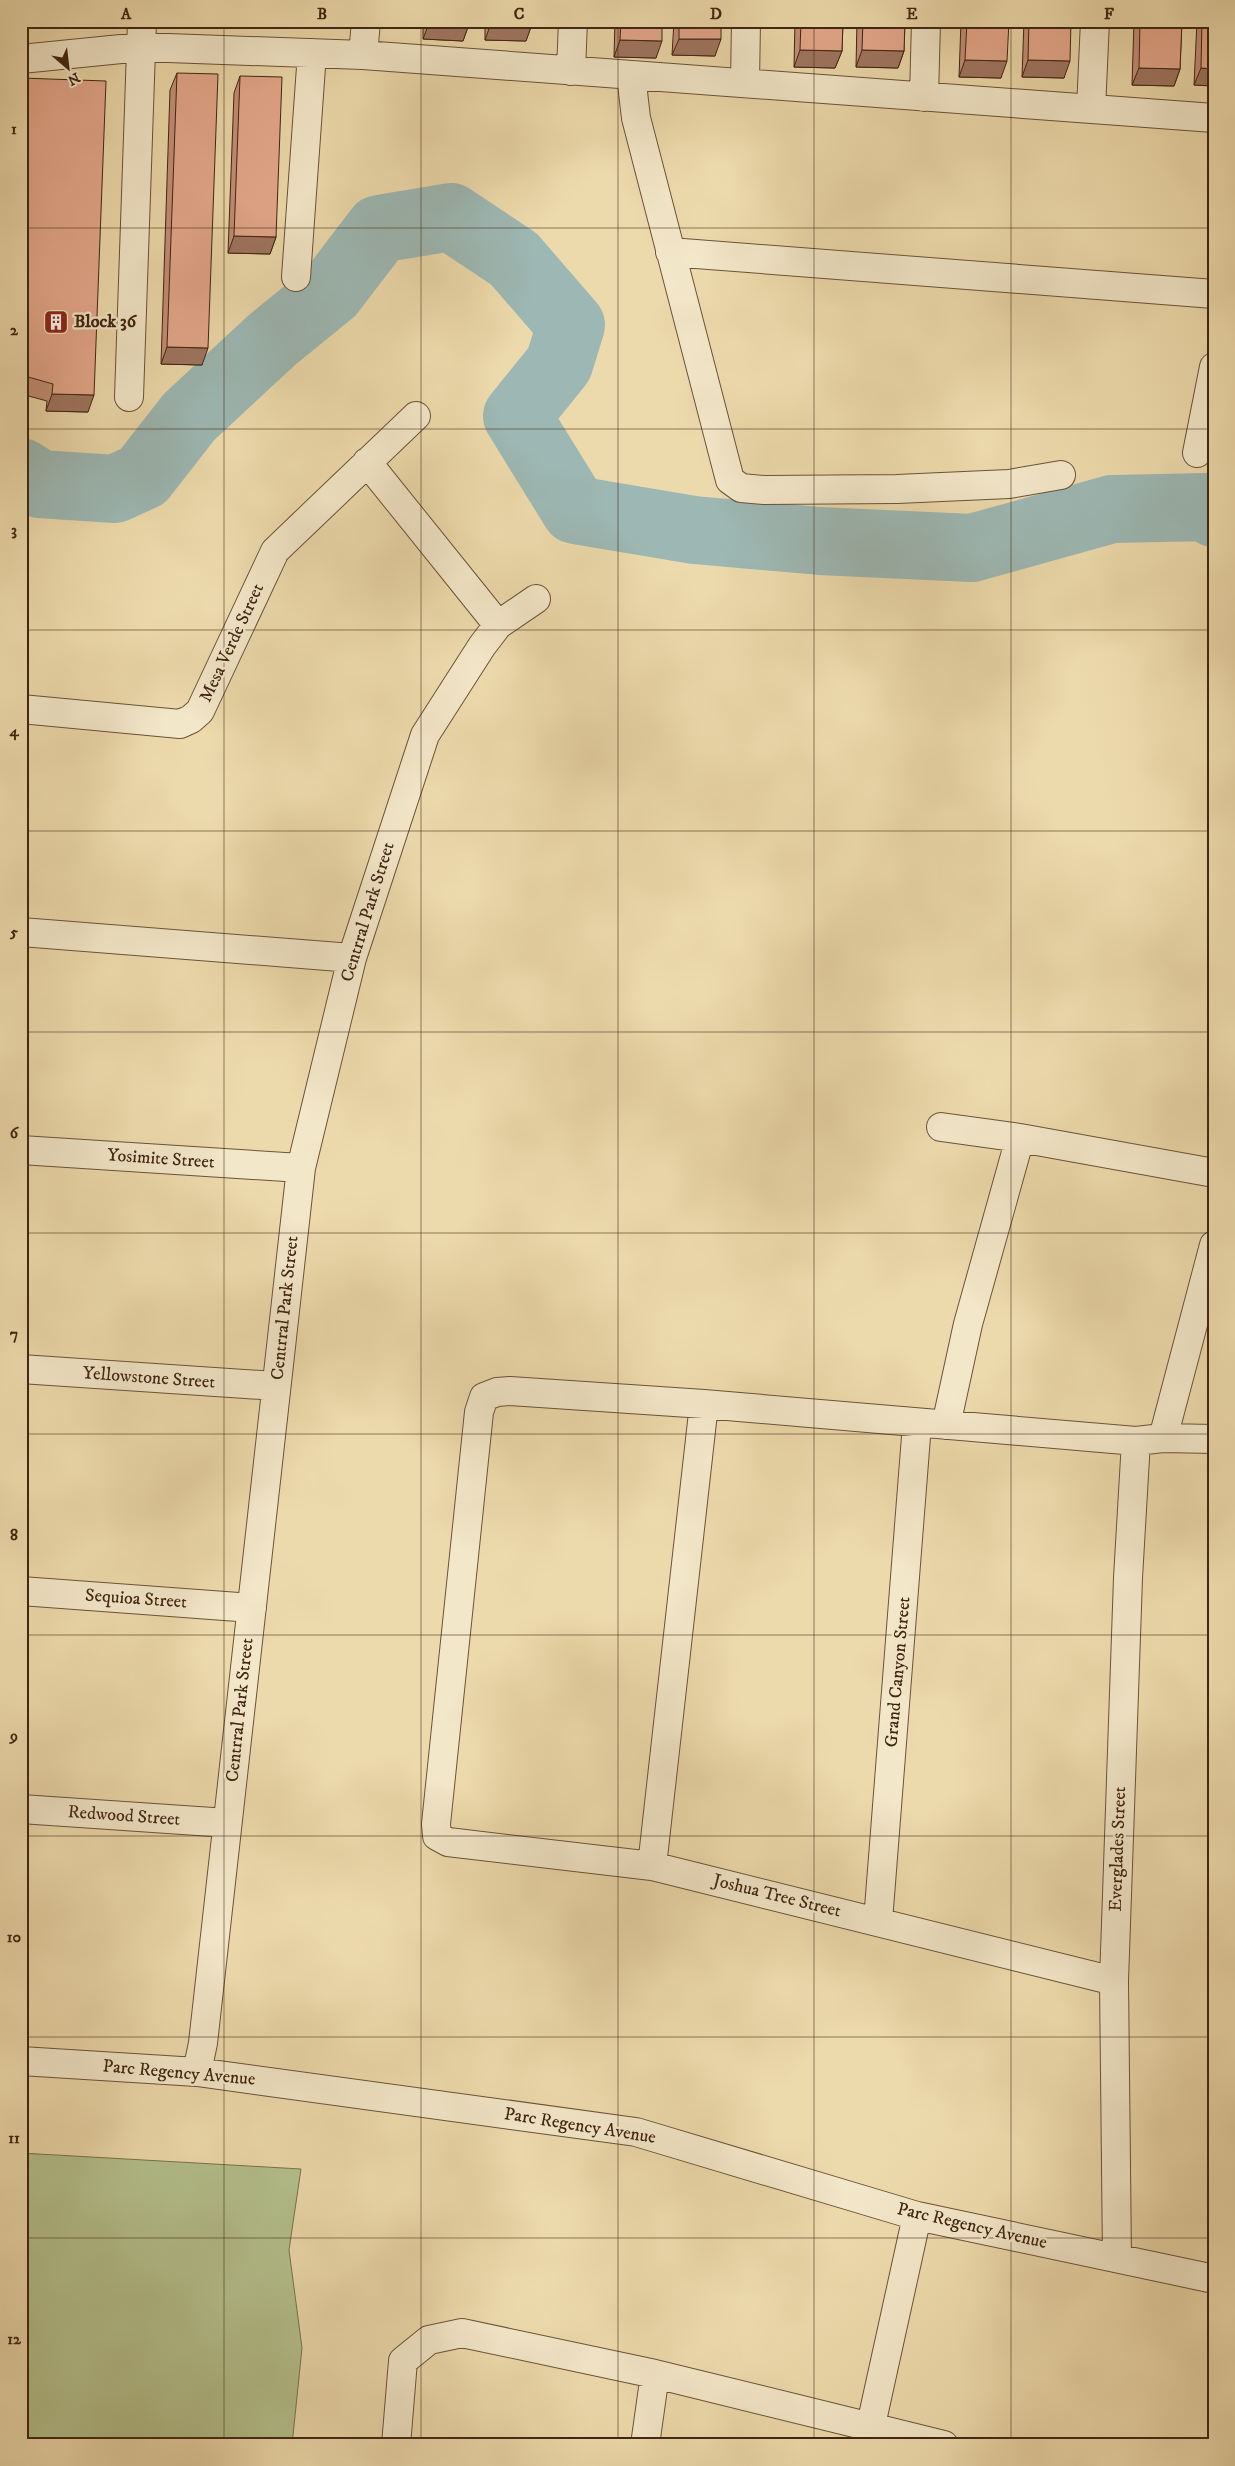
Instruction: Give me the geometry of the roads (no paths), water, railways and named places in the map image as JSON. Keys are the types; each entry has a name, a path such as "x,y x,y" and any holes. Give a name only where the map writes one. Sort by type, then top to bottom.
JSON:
{"street":[{"path":"363,55 366,21"},
{"path":"571,71 573,21"},
{"path":"745,83 746,21"},
{"path":"924,97 926,21"},
{"path":"1090,109 1095,21"},
{"path":"21,59 142,34 312,54 363,55 1214,118"},
{"path":"129,397 142,34"},
{"path":"296,277 312,54"},
{"path":"631,75 636,118 730,480 741,488 906,489 1009,484 1060,475"},
{"path":"670,252 1214,294"},
{"path":"1197,453 1214,367"},
{"name":"Mesa Verde Street","path":"21,709 180,724 191,719 200,711 275,551 416,416"},
{"path":"367,462 498,625"},
{"name":"Centrral Park Street","path":"197,2072 203,2043 301,1168 352,958 425,735 482,646 498,625 536,599"},
{"path":"21,932 352,958"},
{"path":"941,1128 1020,1138 1214,1174"},
{"path":"946,1425 968,1324 1020,1138"},
{"name":"Yosimite Street","path":"21,1150 301,1168"},
{"path":"1163,1438 1214,1245"},
{"name":"Yellowstone Street","path":"21,1369 276,1386"},
{"name":"Joshua Tree Street","path":"704,1404 510,1391 497,1392 484,1397 478,1422 436,1824 437,1836 448,1842 652,1866 1114,1981"},
{"path":"652,1866 704,1404 917,1424 1136,1441 1163,1438 1214,1439"},
{"name":"Grand Canyon Street","path":"878,1921 917,1424"},
{"name":"Everglades Street","path":"1117,2258 1114,1981 1128,1578 1136,1441"},
{"name":"Sequioa Street","path":"21,1591 252,1608"},
{"name":"Redwood Street","path":"21,1809 228,1823"},
{"name":"Parc Regency Avenue","path":"21,2061 197,2072 636,2132 917,2216 1214,2279"},
{"path":"870,2435 917,2216"},
{"path":"396,2445 404,2361 428,2340 462,2333 655,2374 870,2435 944,2445"},
{"path":"645,2445 655,2374"}],"waterway":[{"path":"21,472 40,484 115,489 143,476 189,417 272,340 331,292 379,229 451,217 514,259 571,325 559,364 517,416 575,510 694,530 820,541 972,548 1112,509 1208,507 1214,513"}],"place":[{"name":"Block 36","path":"56,322"}]}
